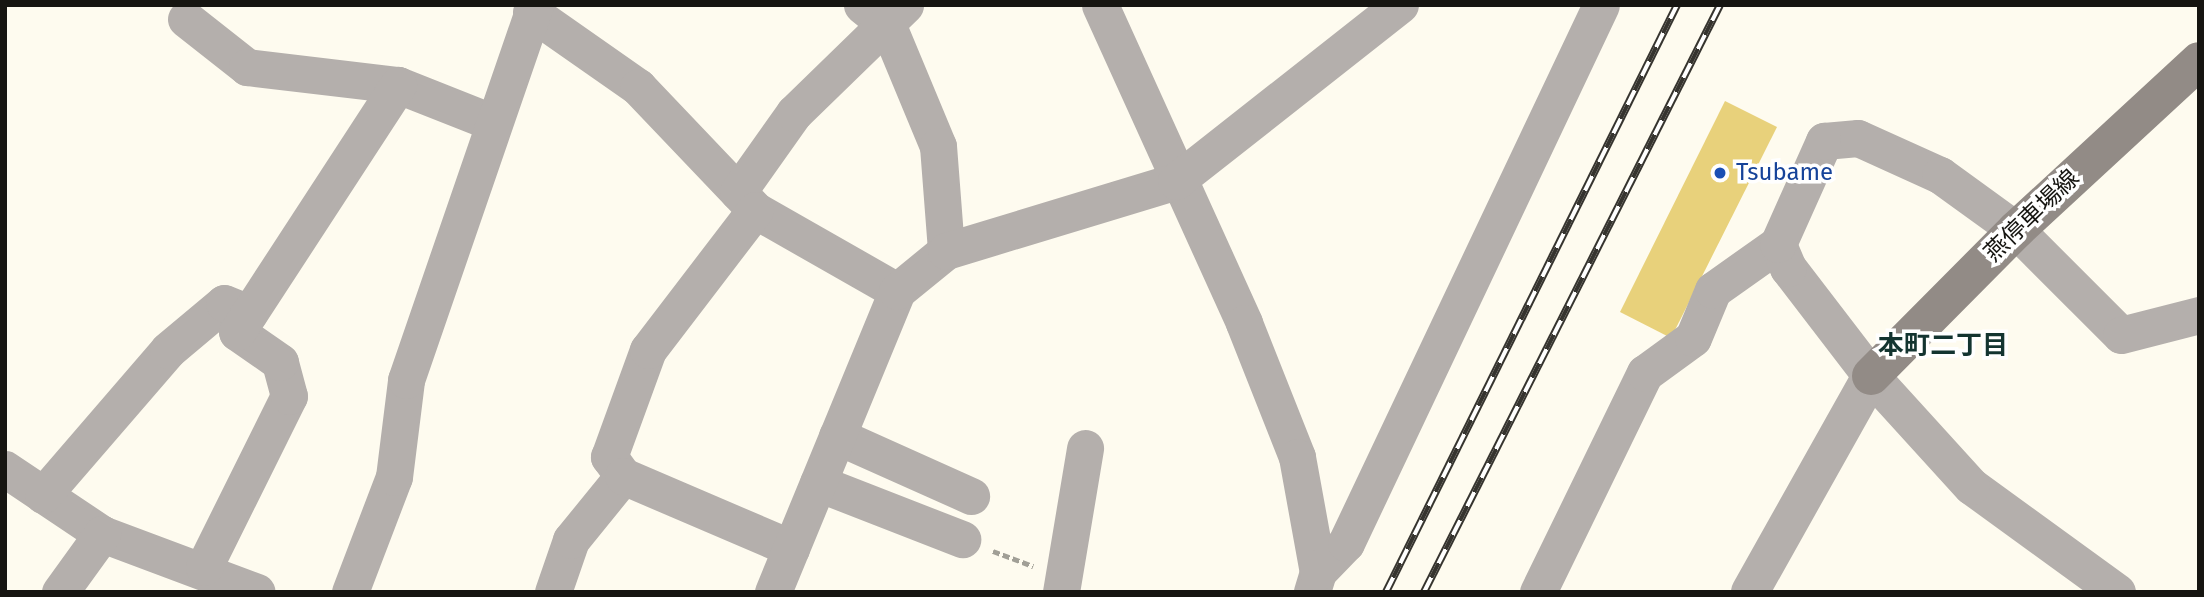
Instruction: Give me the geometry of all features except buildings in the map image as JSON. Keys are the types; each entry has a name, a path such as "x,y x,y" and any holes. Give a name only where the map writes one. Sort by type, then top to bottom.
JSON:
{"main road":[{"name":"燕停車場線","path":"1871,376 2016,230 2199,61"}],"street":[{"path":"1100,5 1176,181 1244,323 1297,457 1315,582"},
{"path":"773,592 897,291 946,251 1176,181 1400,5"},
{"path":"1315,582 1346,543 1601,5"},
{"path":"350,592 394,477 406,380 533,8 638,87 746,201 897,291"},
{"path":"182,10 247,67 398,85 494,123"},
{"path":"791,548 623,476 609,457 648,350 746,201 794,113 885,12 937,146 946,251"},
{"path":"204,567 289,396 280,362 237,332 398,85"},
{"path":"1538,592 1645,373 1693,338 1713,290 1778,244 1824,141 1858,138 1940,175 2016,230 2122,335 2199,315"},
{"path":"1778,244 1788,268 1871,376 1971,486 2118,592"},
{"path":"43,495 168,350 224,303 249,313"},
{"path":"1750,592 1871,376"},
{"path":"837,436 971,496"},
{"path":"1061,584 1085,448"},
{"path":"5,469 102,534 204,567 257,592"},
{"path":"553,592 571,540 623,476"},
{"path":"818,483 962,539"},
{"path":"60,592 102,534"}],"path":[{"path":"962,539 1061,584"}],"railway":[{"path":"1386,592 1677,5"},
{"path":"1424,592 1720,5"}],"place":[{"name":"Tsubame","path":"1720,173"}],"district":[{"name":"本町二丁目","path":"1943,346"}]}
